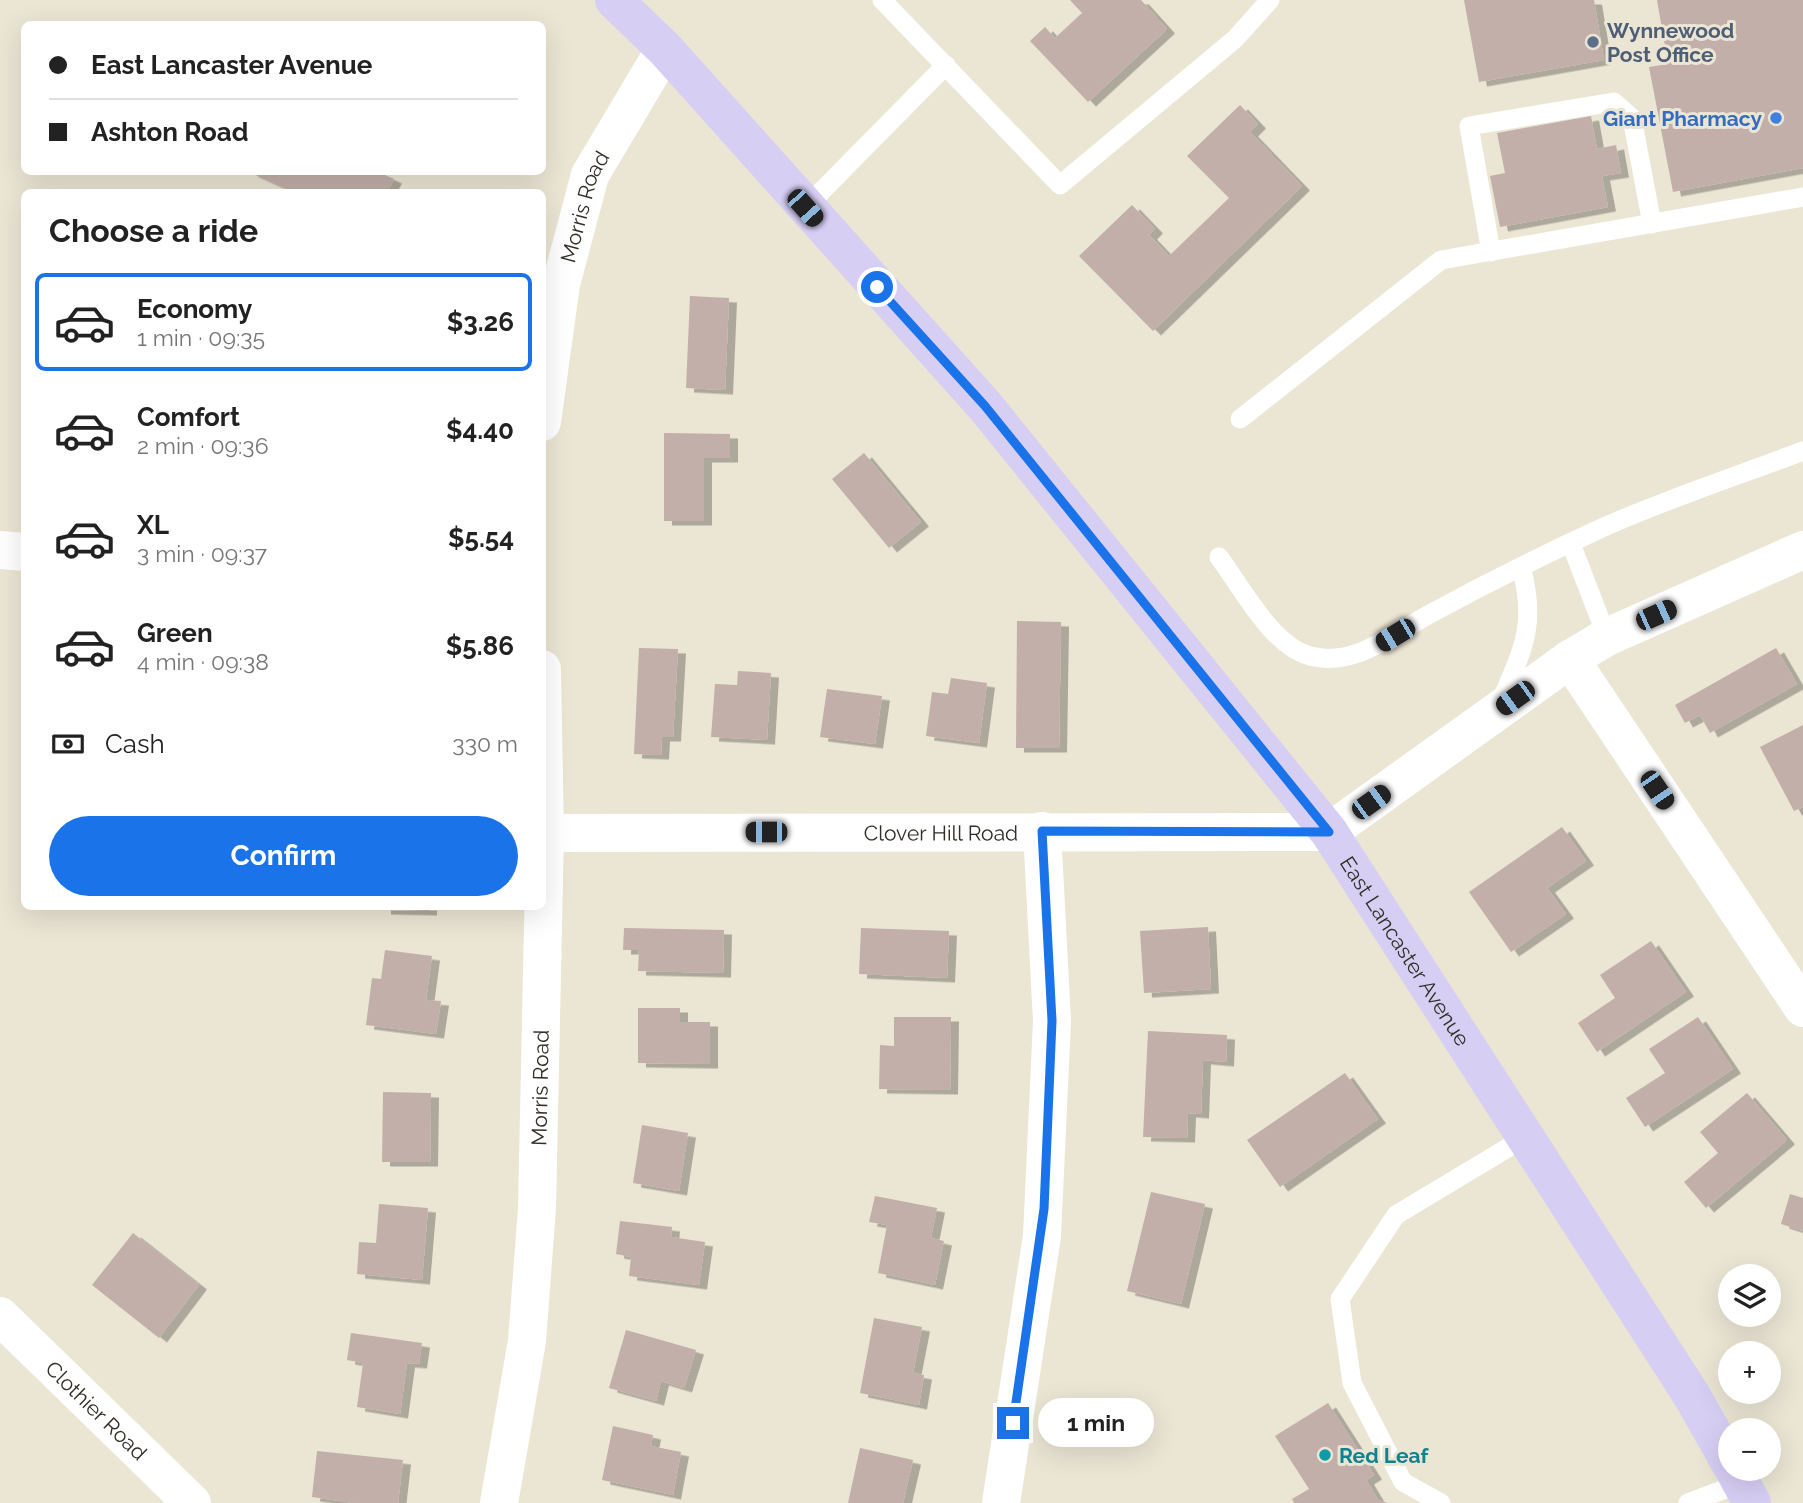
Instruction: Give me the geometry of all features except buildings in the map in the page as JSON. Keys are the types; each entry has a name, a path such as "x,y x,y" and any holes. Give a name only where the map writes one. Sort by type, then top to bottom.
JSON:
{"highway":[{"name":"East Lancaster Avenue","path":"614,0 665,49 985,406 1329,832 1692,1396 1718,1442"}],"street":[{"name":"Morris Road","path":"546,393 561,284 590,175 665,49"},
{"path":"0,550 21,552"},
{"path":"1329,832 1570,659 1607,637 1803,550"},
{"path":"1570,659 1803,1008"},
{"path":"1001,1503 1042,1236 1052,1021 1042,831"},
{"name":"Clover Hill Road","path":"546,833 1329,832"},
{"name":"Morris Road","path":"499,1503 527,1341 537,1208 543,910"},
{"name":"Clothier Road","path":"0,1316 192,1503"}],"lane":[{"path":"881,0 1060,185 1235,39 1270,0"},
{"path":"805,208 946,65"},
{"path":"1491,252 1469,126 1614,102 1632,118 1652,224"},
{"path":"1240,419 1441,260 1803,197"},
{"path":"1219,556 1277,636 1292,650 1314,657 1342,656 1379,644 1427,615 1605,527 1803,451"},
{"path":"1571,544 1607,637"},
{"path":"1497,711 1528,630 1528,591 1521,567"},
{"path":"1441,1503 1403,1482 1352,1383 1340,1299 1396,1215 1526,1137"},
{"path":"1688,1503 1737,1481"}],"place":[{"name":"Wynnewood Post Office","path":"1593,42"},
{"name":"Giant Pharmacy","path":"1776,118"},
{"name":"Red Leaf","path":"1325,1455"}],"route":[{"path":"877,287 985,406 1329,832 1042,831 1052,1021 1044,1209 1013,1423"}]}
